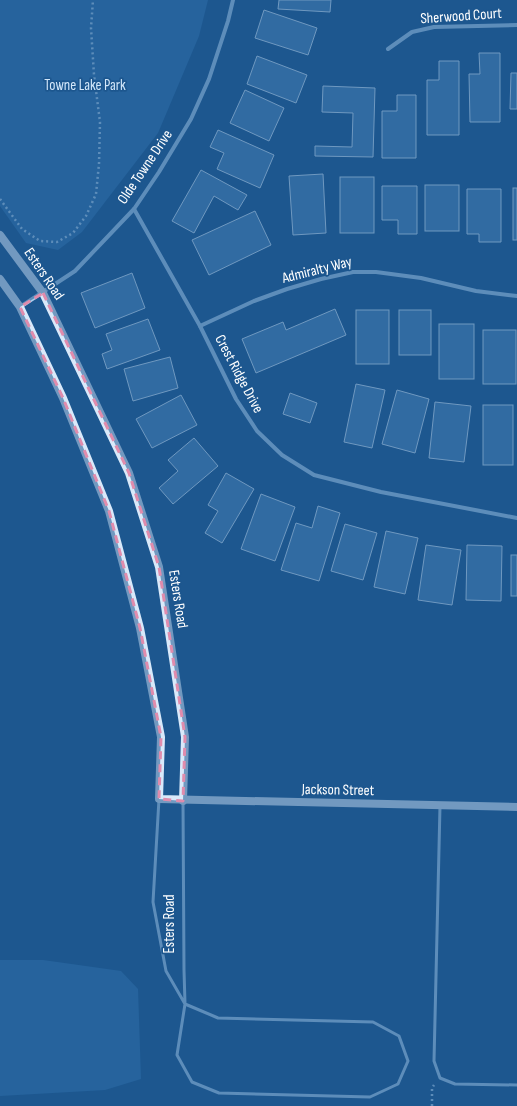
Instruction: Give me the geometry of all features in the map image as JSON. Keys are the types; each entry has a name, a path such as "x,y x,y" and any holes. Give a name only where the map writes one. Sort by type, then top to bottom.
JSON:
{"street":[{"name":"Olde Towne Drive","path":"20,307 75,271 134,208 159,172 191,119 209,79 228,21 233,0"},
{"name":"Sherwood Court","path":"388,49 412,32 434,27 517,25"},
{"name":"Crest Ridge Drive","path":"134,208 200,326 236,399 257,431 282,456 314,475 381,492 517,518"},
{"name":"Esters Road","path":"0,235 43,293 129,473 158,567 185,737 183,801"},
{"name":"Admiralty Way","path":"200,326 254,301 321,279 353,272 376,272 421,278 476,291 517,296"},
{"name":"Esters Road","path":"0,279 20,307 63,398 109,511 140,628 161,737 159,799"},
{"name":"Jackson Street","path":"159,799 183,801 517,807"}],"lane":[{"name":"Esters Road","path":"159,799 153,902 166,971 185,1004 218,1018 373,1022 399,1036 408,1061 398,1084 370,1097 219,1093 192,1082 177,1055 185,1004 183,801"},
{"path":"440,806 434,1061 440,1078 455,1084 517,1085"}],"path":[{"path":"0,200 22,229 40,241 57,242 73,233 86,216 96,194 100,122 94,75 91,28 93,0"},
{"path":"432,1106 432,1088 440,1078"}],"highlighted area":[{"path":"43,293 129,473 159,567 185,737 183,801 159,799 161,737 140,628 109,511 63,398 20,307"}],"green space":[{"name":"Towne Lake Park","path":"0,0 208,0 199,36 158,133 82,232 58,250 26,243 0,206"},
{"path":"0,960 43,960 121,971 138,989 141,1079 105,1090 0,1096"}],"building":[{"path":"279,0 331,0 330,12 278,9"},
{"path":"264,10 317,28 308,55 255,38"},
{"path":"479,53 500,53 500,122 470,122 469,74 480,74"},
{"path":"257,56 307,75 296,103 247,84"},
{"path":"439,61 459,61 459,135 427,135 427,80 439,80"},
{"path":"511,73 517,73 517,109 510,109"},
{"path":"323,86 375,88 373,157 315,156 315,146 352,147 353,113 322,112"},
{"path":"245,90 284,108 269,141 230,123"},
{"path":"397,95 416,95 416,158 382,158 382,111 397,111"},
{"path":"218,130 274,155 260,188 217,169 224,153 210,147"},
{"path":"201,170 247,195 238,210 214,196 194,233 172,221"},
{"path":"323,174 326,233 293,235 289,176"},
{"path":"340,177 374,177 374,233 340,233"},
{"path":"425,185 459,185 459,231 425,231"},
{"path":"382,186 417,186 417,234 398,234 398,220 382,220"},
{"path":"513,188 517,188 517,240 513,240"},
{"path":"467,189 501,189 501,242 479,242 479,234 467,234"},
{"path":"255,211 271,245 209,275 192,240"},
{"path":"132,273 145,308 95,328 81,293"},
{"path":"335,309 346,335 256,373 242,339 283,322 286,330"},
{"path":"356,310 389,310 389,364 356,364"},
{"path":"399,310 431,310 431,355 399,355"},
{"path":"148,319 160,350 107,369 102,354 112,350 106,334"},
{"path":"439,324 474,324 474,379 439,379"},
{"path":"483,330 516,330 516,384 483,384"},
{"path":"170,357 178,388 133,401 124,369"},
{"path":"356,384 385,390 372,448 344,442"},
{"path":"397,390 429,399 415,453 382,444"},
{"path":"290,393 317,403 310,423 283,414"},
{"path":"181,395 197,425 152,448 136,419"},
{"path":"435,402 471,406 464,462 429,458"},
{"path":"483,405 513,405 513,465 483,465"},
{"path":"194,438 218,466 173,504 159,488 178,471 168,460"},
{"path":"226,473 254,489 222,543 205,533 218,511 208,505"},
{"path":"261,494 295,507 275,561 241,549"},
{"path":"318,506 340,513 319,581 281,570 296,523 312,528"},
{"path":"345,524 377,533 363,580 331,571"},
{"path":"386,531 418,538 405,594 374,587"},
{"path":"426,545 461,550 452,605 418,600"},
{"path":"467,545 502,546 501,601 466,600"},
{"path":"511,555 517,555 517,596 511,596"}]}
